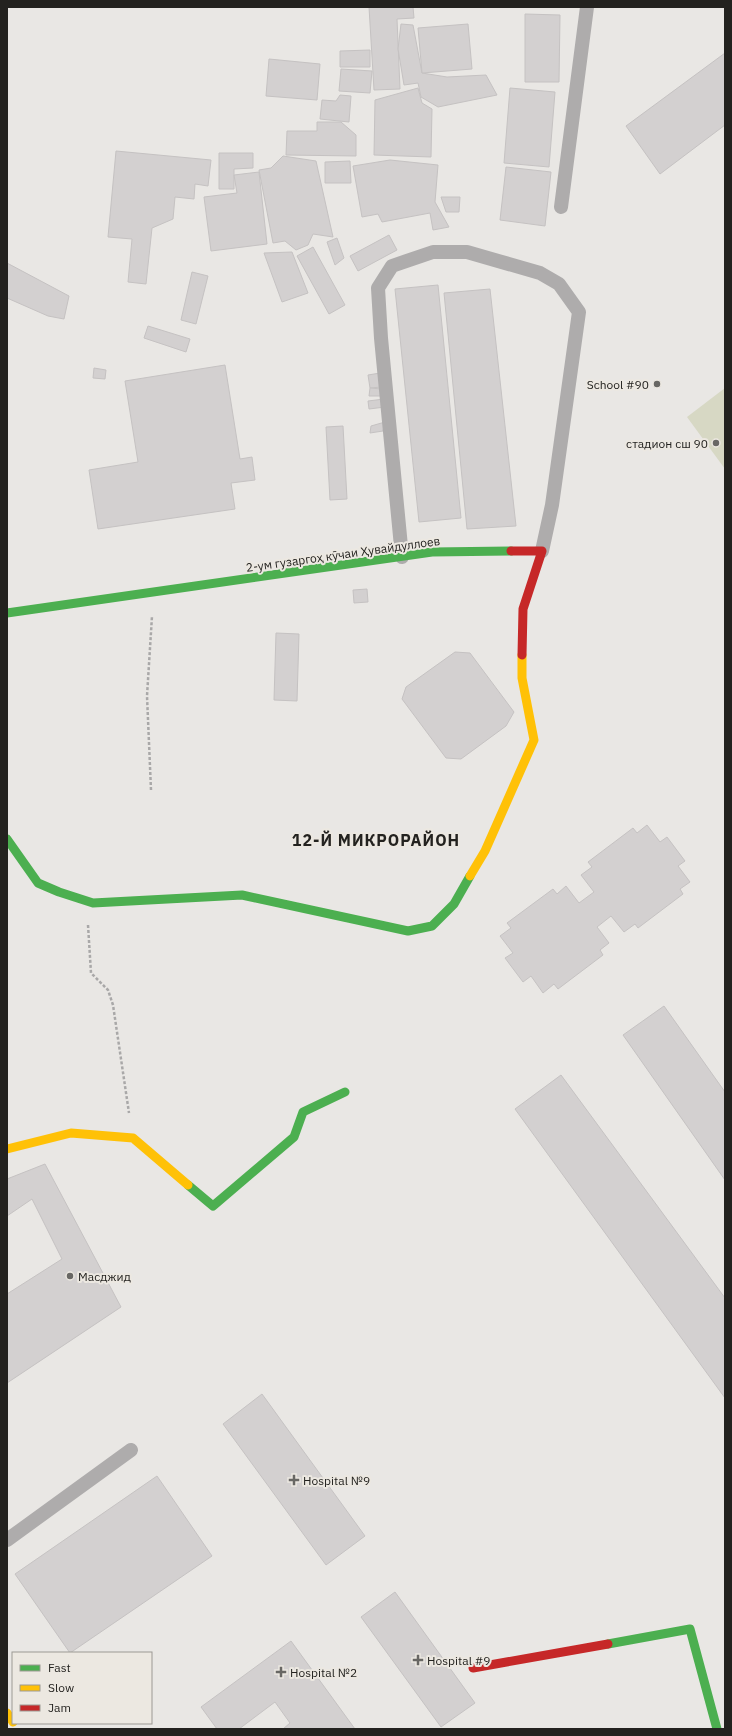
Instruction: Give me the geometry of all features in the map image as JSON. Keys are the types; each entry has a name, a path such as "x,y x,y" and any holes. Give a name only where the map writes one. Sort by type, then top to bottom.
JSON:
{"street":[{"name":"2-ум гузаргоҳ кӯчаи Ҳувайдуллоев","path":"7,613 432,552 542,551"},
{"path":"7,839 38,883 59,892 93,903 242,895 408,931 432,926 454,904 485,851 534,740 522,678 523,609 542,551"},
{"path":"7,1149 71,1133 133,1138 214,1206 294,1137 303,1112 345,1092"},
{"path":"473,1668 690,1629 717,1729"}],"lane":[{"path":"561,207 587,7"},
{"path":"402,557 381,338 378,288 392,266 433,252 467,252 540,273 559,284 579,312 552,505 542,551"},
{"path":"7,1540 131,1450"}],"path":[{"path":"151,790 147,696 153,592"},
{"path":"86,901 91,973 108,990 113,1005 128,1096 130,1118 115,1136"}],"green space":[{"name":"стадион сш 90","path":"725,388 725,469 687,417"}],"building":[{"path":"369,7 413,7 414,18 397,19 400,89 374,90"},
{"path":"525,14 560,15 559,82 525,82"},
{"path":"401,24 413,25 422,73 447,77 486,75 497,95 438,107 421,97 418,83 404,85 398,49"},
{"path":"468,24 472,69 422,73 418,28"},
{"path":"370,50 370,67 340,67 340,51"},
{"path":"725,53 725,125 660,174 626,126"},
{"path":"269,59 320,64 317,100 266,96"},
{"path":"341,69 372,71 370,93 339,91"},
{"path":"418,88 422,103 432,109 431,157 374,155 375,100"},
{"path":"510,88 555,92 549,167 504,163"},
{"path":"340,95 351,96 349,122 320,119 322,100 336,101"},
{"path":"317,122 341,122 356,135 356,156 286,155 287,131 317,131"},
{"path":"116,151 211,160 208,186 195,184 194,199 175,197 173,219 152,228 146,284 128,282 132,239 108,237"},
{"path":"219,153 253,153 253,168 234,169 234,189 219,189"},
{"path":"283,156 316,161 333,237 313,234 308,245 296,250 285,241 273,243 259,170 271,168"},
{"path":"390,160 438,165 435,202 449,227 433,230 430,213 382,222 378,214 362,217 353,166"},
{"path":"350,161 351,183 325,183 325,162"},
{"path":"506,167 551,172 545,226 500,220"},
{"path":"259,172 267,244 211,251 204,197 237,193 234,175"},
{"path":"441,197 460,197 459,212 446,212"},
{"path":"389,235 397,250 358,271 350,256"},
{"path":"337,238 344,258 335,265 327,242"},
{"path":"313,247 345,305 329,314 297,256"},
{"path":"292,252 308,293 282,302 264,253"},
{"path":"7,263 69,296 64,319 48,316 7,298"},
{"path":"192,272 208,276 196,324 181,320"},
{"path":"438,285 461,518 419,522 395,289"},
{"path":"490,289 516,526 467,529 444,293"},
{"path":"148,326 190,339 186,352 144,338"},
{"path":"225,365 240,459 252,457 255,480 231,483 235,509 98,529 89,470 138,462 125,381"},
{"path":"94,368 106,370 105,379 93,378"},
{"path":"380,373 382,387 370,388 368,375"},
{"path":"370,388 382,389 381,396 369,396"},
{"path":"384,399 385,407 369,409 368,401"},
{"path":"385,422 383,431 370,433 371,426"},
{"path":"343,426 347,499 330,500 326,427"},
{"path":"367,589 368,602 354,603 353,590"},
{"path":"276,633 299,634 297,701 274,700"},
{"path":"455,652 470,653 514,712 506,726 461,759 446,758 402,699 406,687"},
{"path":"647,825 660,842 667,837 685,861 678,866 690,882 680,889 683,894 638,928 635,924 624,932 611,916 597,927 609,943 600,950 603,955 558,989 554,984 543,993 531,976 523,982 505,958 513,953 500,936 511,928 507,923 553,889 557,894 566,886 579,903 594,892 581,875 592,867 588,862 633,828 637,833"},
{"path":"664,1006 725,1092 725,1180 623,1035"},
{"path":"561,1075 725,1298 725,1398 515,1109"},
{"name":"Масджид","path":"45,1164 121,1307 7,1383 7,1294 62,1259 32,1199 7,1216 7,1179"},
{"name":"Hospital №9","path":"262,1394 365,1536 326,1565 223,1424"},
{"path":"157,1476 212,1556 71,1652 69,1652 15,1574"},
{"name":"Hospital #9","path":"395,1592 475,1703 441,1727 361,1617"},
{"name":"Hospital №2","path":"291,1641 355,1729 283,1729 290,1723 275,1702 239,1729 217,1729 201,1707"}],"traffic: fast":[{"path":"7,613 432,552 511,551"},
{"path":"7,839 38,883 59,892 93,903 242,895 408,931 432,926 454,904 470,876"},
{"path":"188,1185 213,1206 294,1137 303,1112 345,1092"},
{"path":"608,1644 690,1629 717,1729"}],"traffic: slow":[{"path":"470,876 485,851 534,740 522,678 522,655"},
{"path":"7,1149 71,1133 133,1138 188,1185"},
{"path":"7,1713 12,1720"}],"traffic: jam":[{"path":"511,551 542,551 523,609 522,655"},
{"path":"473,1668 608,1644"}],"place":[{"name":"School #90","path":"657,384"},
{"name":"стадион сш 90","path":"716,443"},
{"name":"Масджид","path":"70,1276"},
{"name":"Hospital №9","path":"294,1480"},
{"name":"Hospital #9","path":"418,1660"},
{"name":"Hospital №2","path":"281,1672"}],"district":[{"name":"12-Й МИКРОРАЙОН","path":"376,840"}]}
